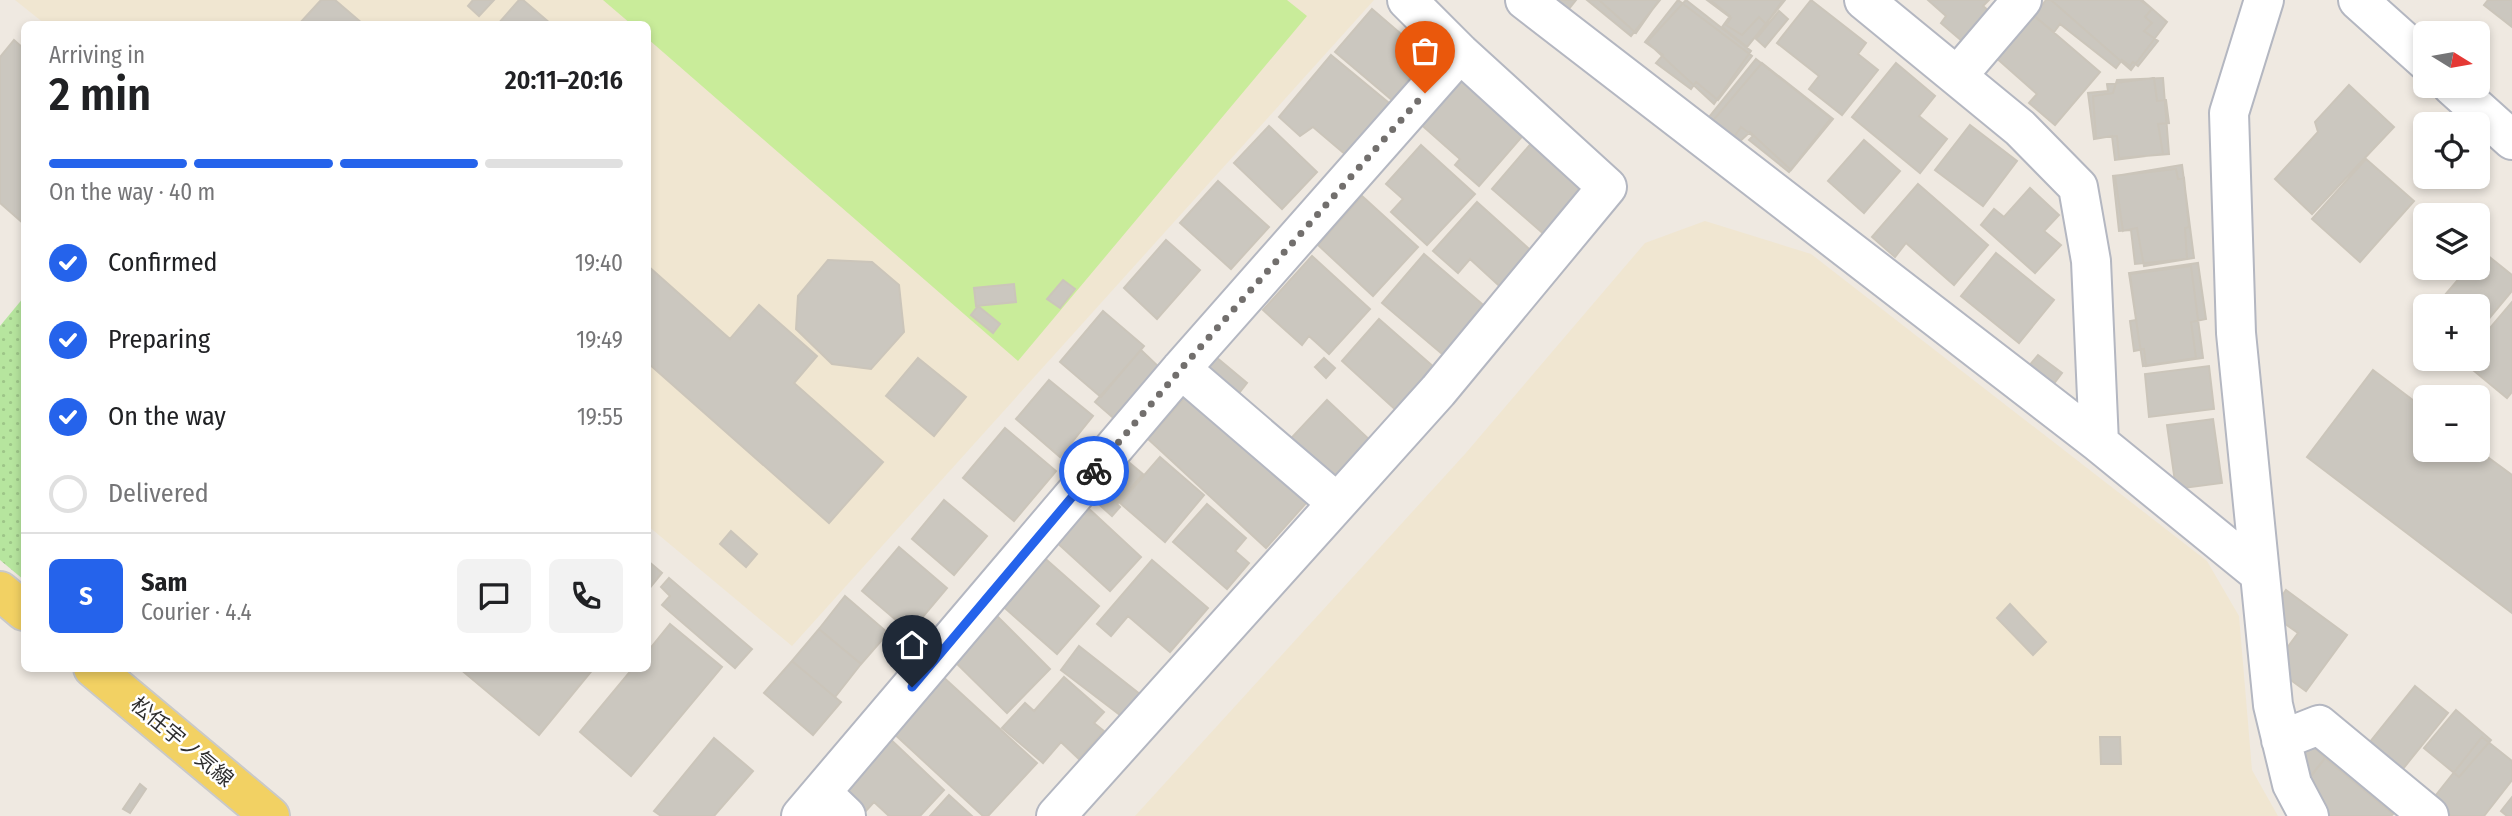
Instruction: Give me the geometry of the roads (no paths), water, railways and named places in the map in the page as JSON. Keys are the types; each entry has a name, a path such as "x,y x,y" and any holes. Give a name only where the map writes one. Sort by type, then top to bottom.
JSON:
{"main road":[{"path":"0,591 21,608"},
{"name":"松任宇ノ気線","path":"98,672 270,816"}],"street":[{"path":"1056,816 1438,391 1607,187 1460,53 1407,0"},
{"path":"1525,0 2099,443 2260,575"},
{"path":"1864,0 2020,128 2078,187 2091,261 2099,443"},
{"path":"1958,75 2022,0"},
{"path":"2264,0 2229,113 2236,333 2273,705 2292,784 2309,816"},
{"path":"2358,0 2413,49"},
{"path":"823,808 1181,369 1460,53"},
{"path":"2465,98 2512,140"},
{"path":"1181,369 1337,503"},
{"path":"2281,740 2319,725 2430,816"}]}
